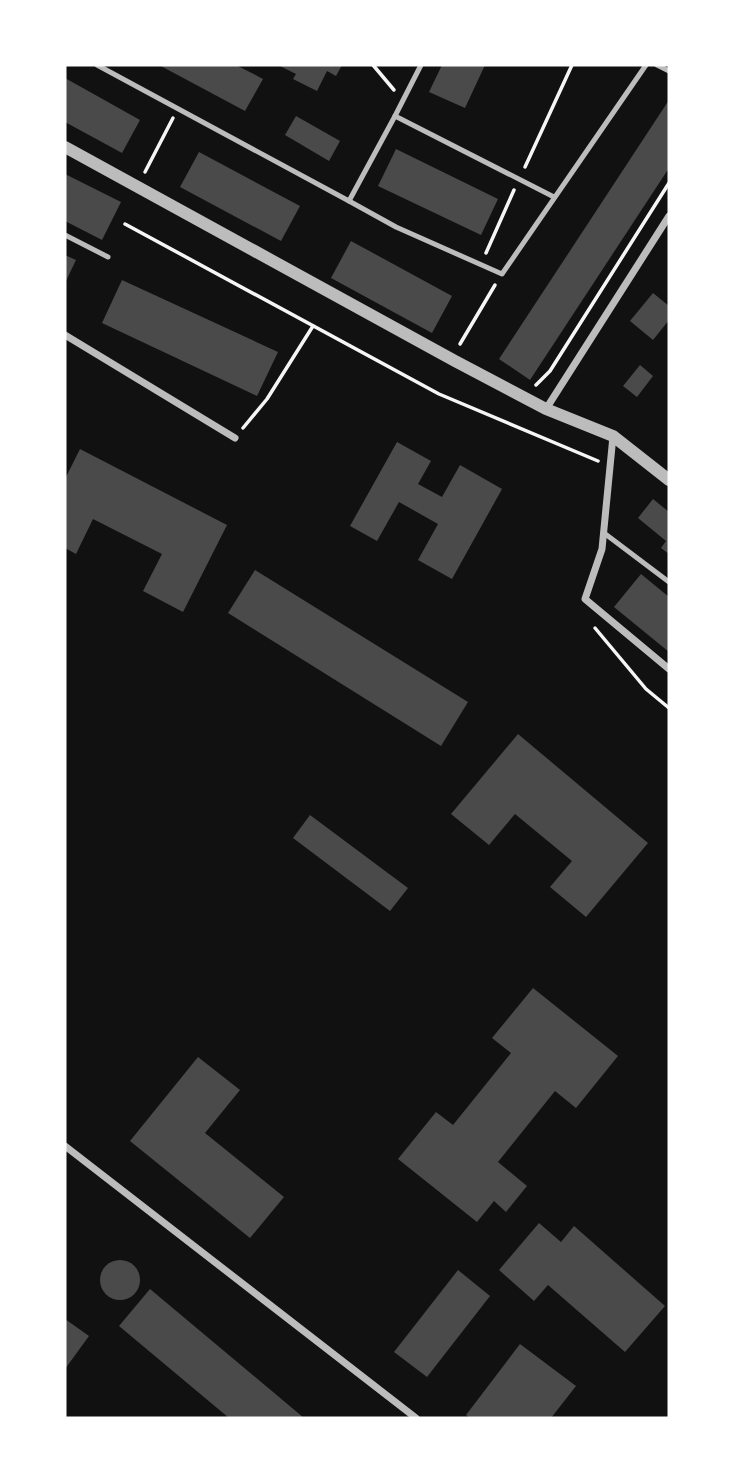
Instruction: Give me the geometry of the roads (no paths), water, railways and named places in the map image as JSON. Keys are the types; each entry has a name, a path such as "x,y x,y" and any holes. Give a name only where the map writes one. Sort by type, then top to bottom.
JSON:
{"street":[{"path":"65,147 451,359 546,409 613,436 669,480"},
{"path":"546,409 669,216"},
{"path":"65,335 235,438"},
{"path":"613,436 602,549 585,599 669,669"},
{"path":"65,1146 416,1418"}],"lane":[{"path":"97,65 396,227 502,274 646,65"},
{"path":"349,201 421,65"},
{"path":"657,65 669,71"},
{"path":"395,116 555,197"},
{"path":"65,236 108,257"},
{"path":"604,533 669,582"}]}
